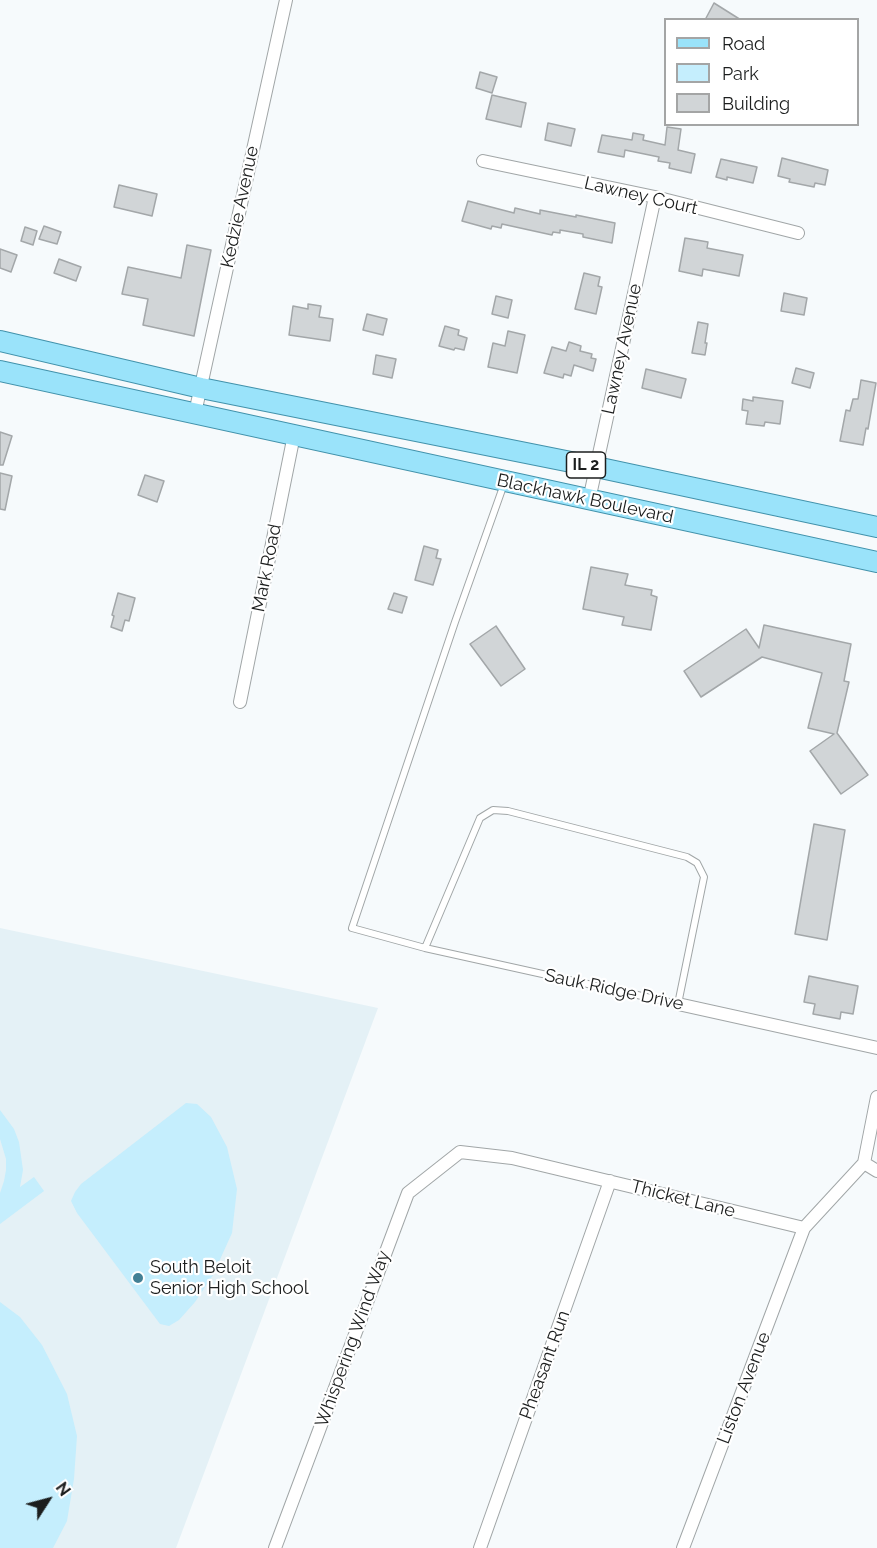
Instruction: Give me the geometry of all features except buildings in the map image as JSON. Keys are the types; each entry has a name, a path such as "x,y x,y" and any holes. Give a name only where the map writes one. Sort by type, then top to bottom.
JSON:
{"main road":[{"name":"IL 2","path":"0,341 201,388"},
{"name":"IL 2","path":"0,371 294,435"},
{"name":"Blackhawk Boulevard","path":"201,388 596,467 877,527"},
{"name":"Blackhawk Boulevard","path":"294,435 877,562"}],"street":[{"name":"Kedzie Avenue","path":"195,413 286,0"},
{"name":"Lawney Court","path":"483,161 655,197 798,233"},
{"name":"Lawney Avenue","path":"589,500 655,197"},
{"name":"Mark Road","path":"240,702 294,435"},
{"name":"Sauk Ridge Drive","path":"678,1004 877,1048"},
{"path":"804,1228 864,1163 877,1096"},
{"name":"Thicket Lane","path":"460,1152 512,1158 804,1228"},
{"name":"Whispering Wind Way","path":"276,1548 408,1193 460,1152"},
{"path":"864,1163 877,1171"},
{"name":"Pheasant Run","path":"480,1548 610,1181"},
{"name":"Liston Avenue","path":"684,1548 804,1228"}],"lane":[{"name":"Sauk Ridge Drive","path":"505,481 454,622 352,928 425,948 678,1004"},
{"path":"425,948 480,818 493,810 508,811 687,857 697,863 704,877 678,1004"}],"shaded area":[{"name":"South Beloit Senior High School","path":"0,928 378,1008 176,1548 0,1548"}],"green space":[{"path":"186,1103 197,1104 211,1117 227,1147 237,1189 232,1233 213,1275 195,1302 179,1320 169,1326 160,1324 77,1213 71,1201 81,1184"},
{"path":"0,1110 14,1129 19,1142 23,1170 20,1187 34,1177 44,1191 0,1224 0,1193 6,1170 6,1159 0,1139"},
{"path":"0,1302 20,1317 42,1345 67,1394 77,1436 74,1479 67,1521 53,1548 0,1548"}],"place":[{"name":"South Beloit Senior High School","path":"138,1278"}]}
